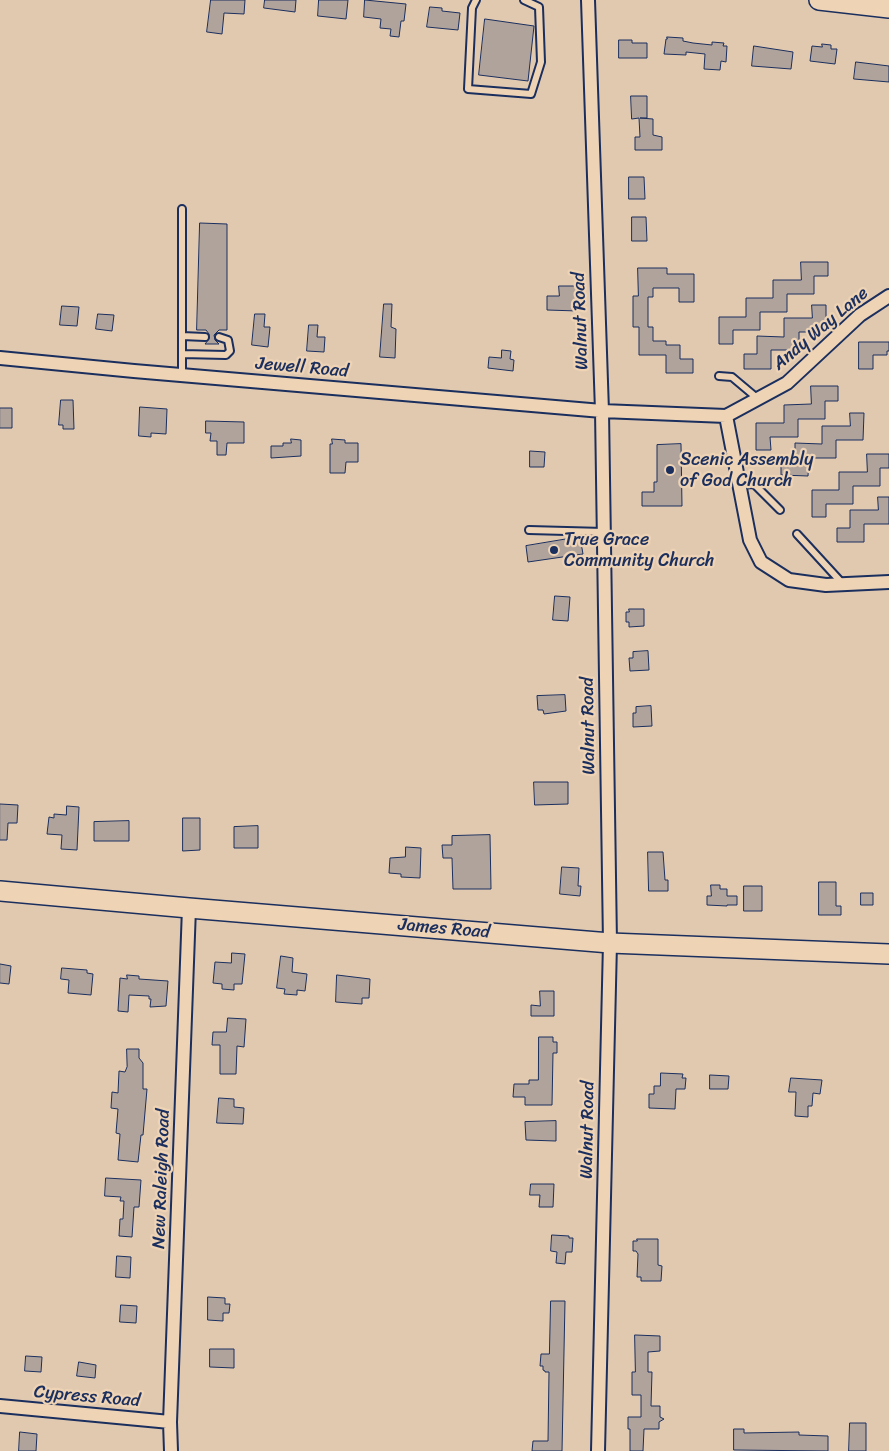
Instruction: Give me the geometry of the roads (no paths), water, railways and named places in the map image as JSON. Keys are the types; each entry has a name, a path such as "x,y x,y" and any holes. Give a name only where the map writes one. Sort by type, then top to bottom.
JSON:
{"main road":[{"path":"819,0 889,8"},
{"name":"James Road","path":"0,891 610,943 889,954"}],"street":[{"name":"Walnut Road","path":"588,0 602,411 610,943 598,1451"},
{"name":"Andy Way Lane","path":"726,416 787,383 860,315 889,296"},
{"name":"Jewell Road","path":"0,358 602,411"},
{"path":"602,411 726,416 750,540 761,562 789,580 826,585 889,582"},
{"name":"New Raleigh Road","path":"172,1451 170,1422 189,908"},
{"name":"Cypress Road","path":"0,1406 170,1422"}],"lane":[{"path":"476,0 472,8 468,90 531,94 541,62 539,7 524,0"},
{"path":"182,209 182,375"},
{"path":"182,336 205,337"},
{"path":"182,354 226,355 230,351 228,340 219,337"},
{"path":"718,376 732,377 757,398"},
{"path":"739,485 754,484 780,510"},
{"path":"529,530 604,532"},
{"path":"797,534 843,584"}],"place":[{"name":"Scenic Assembly of God Church","path":"670,470"},
{"name":"True Grace Community Church","path":"554,550"}]}
